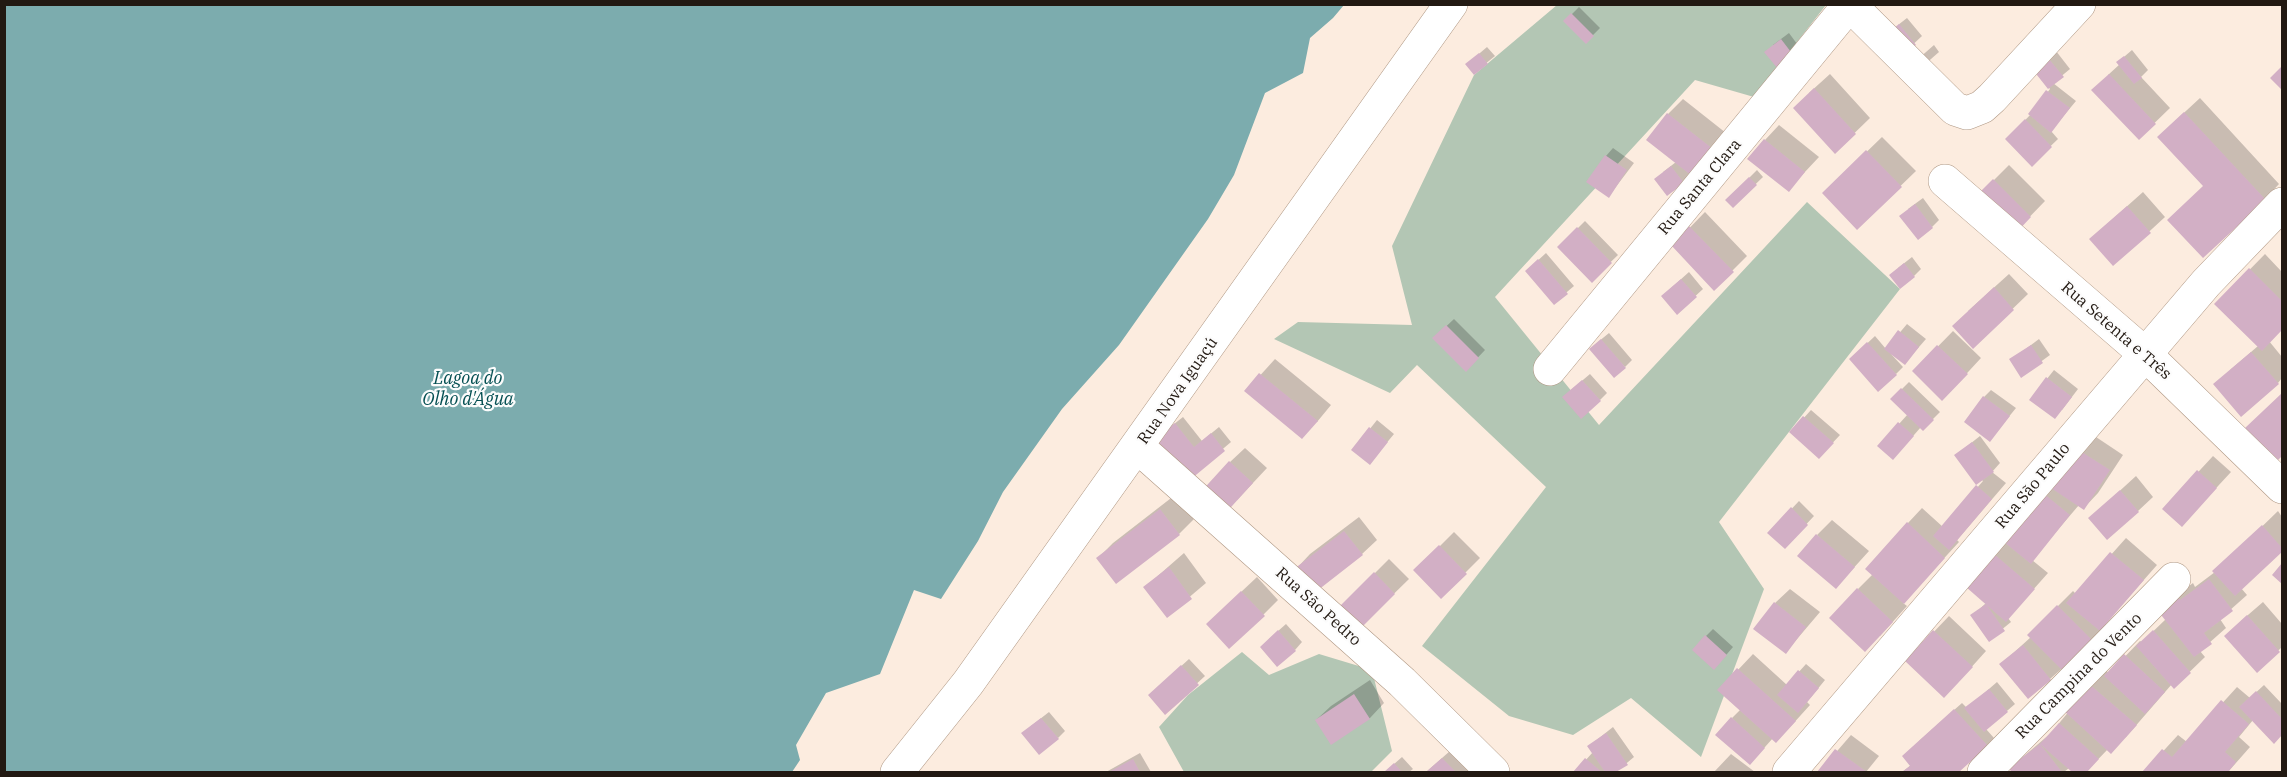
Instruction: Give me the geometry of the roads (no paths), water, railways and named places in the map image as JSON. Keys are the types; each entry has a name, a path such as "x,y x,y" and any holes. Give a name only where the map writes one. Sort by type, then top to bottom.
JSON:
{"street":[{"name":"Rua Nova Iguaçú","path":"897,772 968,683 1451,4"},
{"path":"1850,5 1955,109 1967,113 1982,107 2079,4"},
{"name":"Rua Santa Clara","path":"1550,369 1850,5"},
{"name":"Rua Setenta e Três","path":"1945,181 2145,354 2283,487"},
{"name":"Rua São Paulo","path":"1789,772 2206,283 2283,204"},
{"name":"Rua São Pedro","path":"1138,447 1402,682 1493,772"},
{"name":"Rua Campina do Vento","path":"1984,772 2174,579"}],"water":[{"name":"Lagoa do Olho d'Água","path":"5,4 1344,5 1310,38 1303,73 1265,93 1234,175 1208,219 1119,345 1062,409 1003,492 978,541 941,599 914,590 880,674 826,693 796,745 800,760 792,772 5,772"}]}
